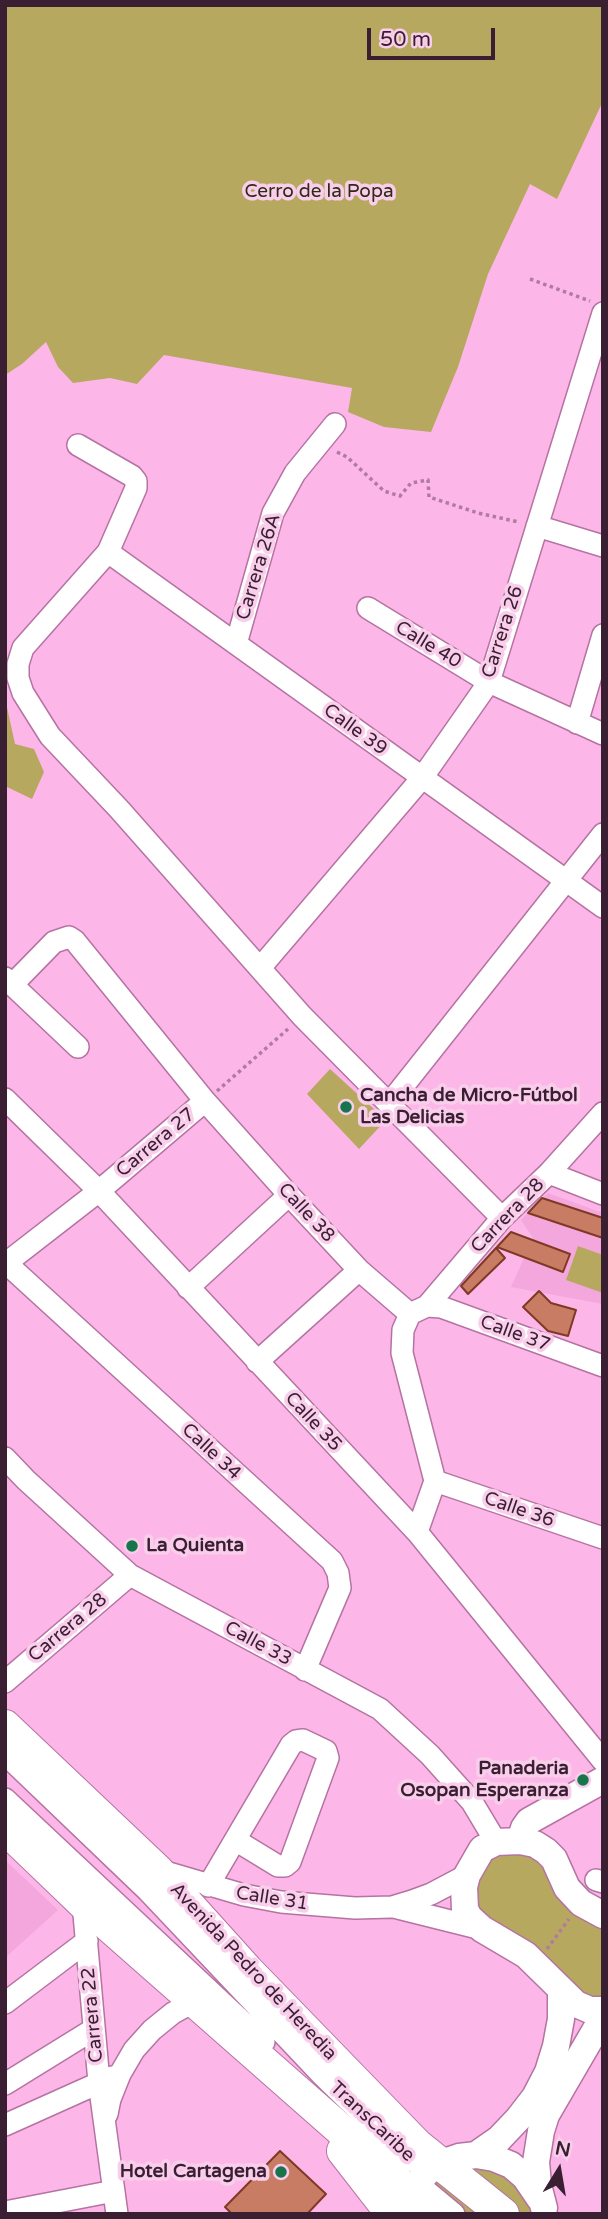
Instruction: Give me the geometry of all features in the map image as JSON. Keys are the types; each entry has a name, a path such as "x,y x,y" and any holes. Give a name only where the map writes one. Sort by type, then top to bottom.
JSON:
{"highway":[{"name":"Avenida Pedro de Heredia","path":"5,1726 156,1869 247,1970 332,2056 426,2135 428,2185"},
{"path":"5,1828 83,1903 299,2094 428,2185 503,2214"}],"main road":[{"path":"603,1780 529,1821 508,1841 482,1849 467,1875 463,1889 465,1909 469,1917 482,1929 519,1950 576,2004 590,2010 603,2010"},
{"path":"508,1841 535,1844 546,1851 554,1859 567,1888 592,1909"},
{"path":"428,2185 499,2139 518,2119 541,2084 556,2046 561,2019 561,1991"},
{"path":"544,2211 536,2162 541,2131 546,2115 603,2017"},
{"path":"428,2185 494,2158 518,2171 537,2191 544,2211"}],"street":[{"name":"Carrera 26","path":"260,968 422,778 489,682 537,526 597,307"},
{"name":"Carrera 26A","path":"236,644 274,513 295,473 335,424"},
{"path":"78,445 136,481 136,488 108,552 23,649 18,664 23,693 50,736 119,808 302,1016 502,1218"},
{"path":"537,526 603,546"},
{"name":"Calle 39","path":"108,552 603,907"},
{"name":"Calle 40","path":"368,608 489,682 603,734"},
{"path":"577,723 603,635"},
{"path":"389,1104 603,834"},
{"name":"Calle 38","path":"8,982 61,938 69,937 75,941 205,1101 289,1195 359,1270 419,1310"},
{"path":"8,982 78,1047"},
{"name":"Calle 35","path":"5,1099 99,1191 417,1532 603,1761"},
{"name":"Carrera 27","path":"6,1263 99,1191 205,1101"},
{"name":"Carrera 28","path":"419,1310 502,1218 603,1113"},
{"path":"548,1173 603,1194"},
{"path":"188,1288 289,1195"},
{"name":"Calle 34","path":"6,1263 332,1561 338,1573 340,1588 305,1670"},
{"path":"257,1362 359,1270"},
{"name":"Calle 37","path":"419,1310 441,1307 603,1366"},
{"path":"417,1532 435,1481 402,1353 403,1330 419,1310"},
{"name":"Calle 33","path":"5,1458 130,1575 380,1709 430,1755 508,1841"},
{"name":"Calle 36","path":"435,1481 603,1538"},
{"name":"Carrera 28","path":"5,1682 130,1575"},
{"path":"208,1886 237,1841 291,1745 303,1740 326,1751 328,1758 290,1862 285,1866 278,1866 237,1841"},
{"name":"TransCaribe","path":"5,1754 148,1891 333,2086 393,2144 454,2214"},
{"name":"TransCaribe","path":"5,1799 359,2134 428,2185 480,2214"},
{"name":"Calle 31","path":"156,1869 244,1895 293,1903 355,1908 392,1907 482,1929"},
{"name":"Calle 31","path":"392,1907 431,1894 467,1875"},
{"name":"Carrera 22","path":"83,1903 99,2082 117,2214"},
{"path":"5,2003 87,1941"},
{"name":"Carrera 22","path":"105,2127 110,2099 134,2050 152,2030 173,2013 195,2001"},
{"path":"5,2084 94,2029"},
{"path":"5,2125 120,2074"},
{"path":"5,2211 114,2191"}],"path":[{"path":"530,279 597,307"},
{"path":"319,444 347,457 384,491 400,496 411,483 428,480 429,497 478,513 537,526"},
{"name":"Carrera 27","path":"205,1101 302,1016"},
{"path":"535,1965 592,1909"}],"shaded area":[{"path":"548,1193 603,1213 603,1304 511,1287 533,1238 521,1220"},
{"path":"5,1860 58,1910 5,1958"}],"green space":[{"name":"Cerro de la Popa","path":"5,5 603,5 603,101 557,199 530,184 488,274 458,367 431,432 384,427 348,412 352,388 164,355 137,384 110,378 73,383 58,367 46,342 5,375"},
{"path":"5,698 15,744 34,749 44,772 32,799 5,786"},
{"name":"Cancha de Micro-Fútbol Las Delicias","path":"330,1069 386,1120 359,1149 307,1094"},
{"path":"578,1246 603,1255 603,1293 566,1280"},
{"path":"513,1851 534,1858 603,1927 603,1998 581,1994 479,1913 473,1882 482,1865 494,1856"},
{"path":"470,2168 487,2170 505,2177 525,2198 532,2214 416,2214 432,2186 445,2175"}],"building":[{"path":"542,1198 603,1218 603,1238 528,1213"},
{"path":"511,1232 570,1254 563,1272 497,1247"},
{"path":"496,1248 505,1258 468,1294 461,1286"},
{"path":"539,1291 551,1303 576,1310 568,1336 548,1331 523,1307"},
{"name":"Hotel Cartagena","path":"280,2151 326,2194 307,2214 232,2214 225,2207"}],"place":[{"name":"Cancha de Micro-Fútbol Las Delicias","path":"346,1107"},
{"name":"La Quienta","path":"132,1546"},
{"name":"Panaderia Osopan Esperanza","path":"583,1780"},
{"name":"Hotel Cartagena","path":"281,2172"}]}
